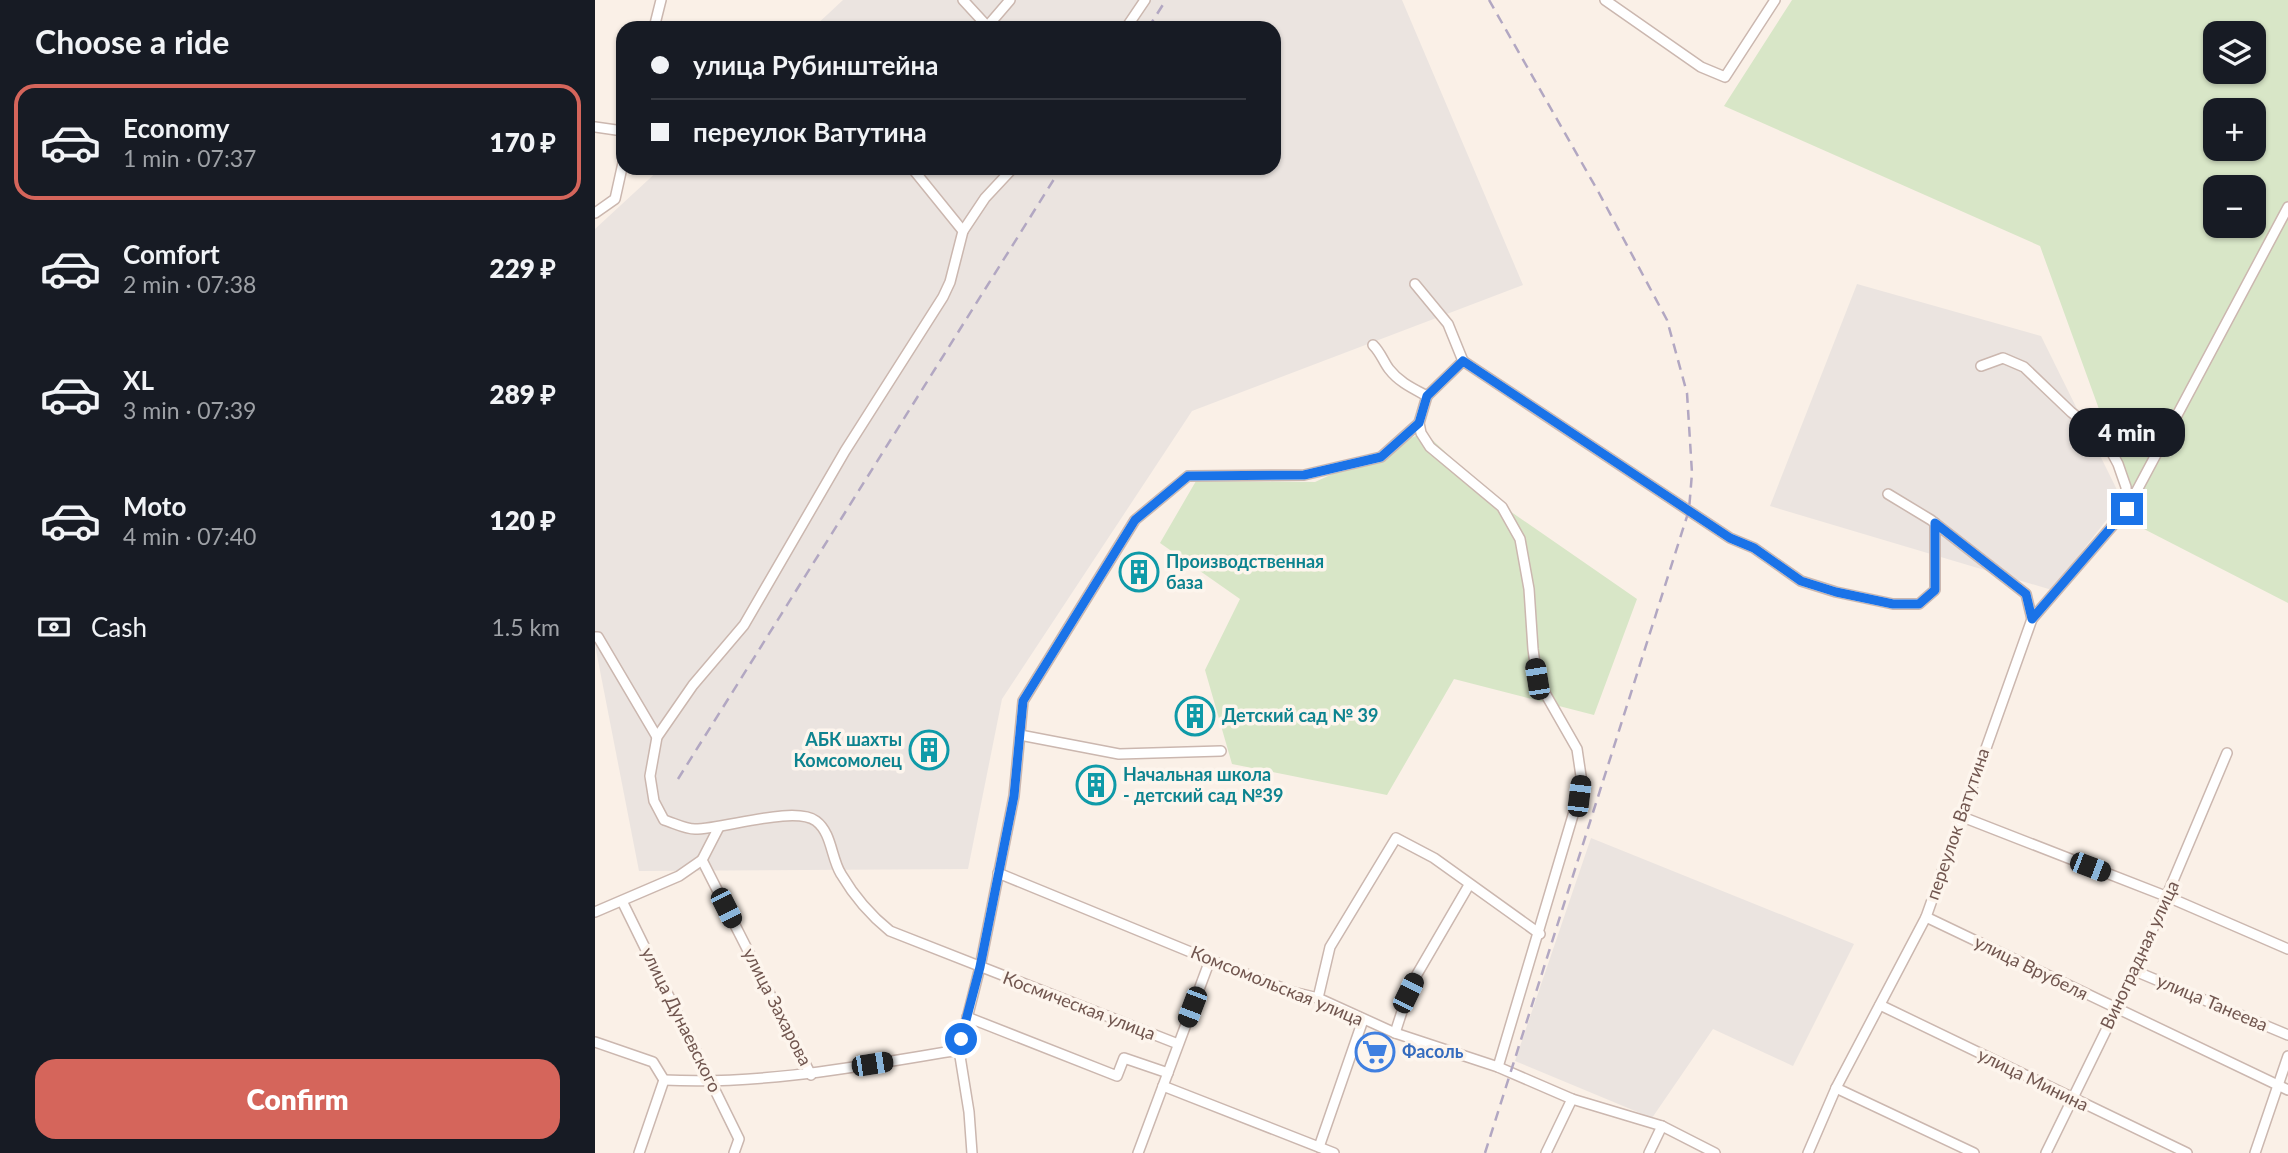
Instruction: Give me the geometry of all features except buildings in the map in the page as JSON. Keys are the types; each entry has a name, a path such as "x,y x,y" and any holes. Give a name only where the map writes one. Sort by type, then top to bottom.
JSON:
{"street":[{"path":"656,21 661,0"},
{"path":"963,0 981,21"},
{"path":"991,21 1010,0"},
{"path":"1131,21 1145,0"},
{"path":"1605,0 1701,67 1725,77 1775,0"},
{"path":"595,127 616,130"},
{"path":"595,213 615,199 620,175"},
{"path":"918,175 963,230"},
{"path":"595,637 598,637 657,737 693,685 744,625 845,451 943,297 950,282 963,230 985,198 1006,175"},
{"name":"переулок Ватутина","path":"1808,1153 1836,1088 1926,917 2032,619 2127,509 2288,207"},
{"path":"1415,284 1448,324 1463,361 1730,538 1754,548 1801,581 1836,592 1893,604 1919,604 1935,590 1935,523"},
{"path":"1373,345 1383,354 1387,366 1401,382 1427,396"},
{"path":"1981,366 2003,358 2024,367 2071,412 2104,438 2118,464 2126,487 2127,509"},
{"path":"1463,361 1427,396 1419,423 1421,433 1430,447 1501,507 1520,539 1529,589 1537,679 1577,749 1581,776 1579,796 1540,934 1498,1067"},
{"path":"972,1153 969,1112 959,1050 980,967 1014,796 1023,701 1135,520 1188,476 1304,475 1381,457 1419,423"},
{"path":"1888,494 1935,523 2026,594 2032,619"},
{"path":"1020,735 1119,754 1221,751"},
{"name":"Космическая улица","path":"657,737 650,776 654,801 664,820 691,829 787,815 809,817 822,827 840,873 871,916 890,931 1178,1044"},
{"name":"Виноградная улица","path":"2046,1153 2135,971 2227,753"},
{"path":"1960,816 2168,897 2288,949"},
{"path":"595,912 679,876 702,860 719,827"},
{"path":"1318,998 1330,947 1397,838 1433,858 1540,934"},
{"name":"улица Захарова","path":"702,860 811,1075"},
{"name":"Комсомольская улица","path":"998,873 1210,960 1293,992 1318,998 1395,1033 1498,1067 1572,1098 1662,1126 1714,1153"},
{"path":"1395,1033 1416,976 1469,885"},
{"name":"улица Дунаевского","path":"622,901 739,1139 734,1153"},
{"name":"улица Врубеля","path":"1926,917 2288,1090"},
{"path":"1138,1153 1210,960"},
{"name":"улица Танеева","path":"2135,971 2288,1035"},
{"name":"улица Минина","path":"1880,1005 2187,1153"},
{"name":"Космическая улица","path":"967,1017 1117,1076 1124,1058 1168,1073"},
{"path":"1319,1147 1363,1020"},
{"path":"595,1042 653,1062 664,1080"},
{"path":"664,1080 712,1082 811,1075 959,1050"},
{"path":"2255,1153 2288,1056"},
{"path":"639,1153 664,1080"},
{"path":"1163,1086 1334,1153"},
{"path":"1836,1088 1974,1153"},
{"path":"1546,1153 1572,1098"},
{"path":"1649,1153 1662,1126"}],"shaded area":[{"path":"843,0 1402,0 1523,285 1192,411 1002,699 968,869 639,871 595,645 595,229 653,175 1281,175 1281,21 820,21"},
{"path":"1857,284 2041,336 2122,500 2052,590 1770,506"},
{"path":"1591,838 1854,944 1793,1066 1713,1029 1652,1118 1515,1061"}],"green space":[{"path":"1792,0 2288,0 2288,603 2142,528 2040,246 1724,106"},
{"path":"1424,432 1504,507 1637,599 1594,715 1454,679 1387,795 1232,764 1205,670 1240,599 1160,543 1196,481 1315,482"}],"railway":[{"path":"1152,21 1166,0"},
{"path":"1485,1153 1689,510 1692,473 1687,393 1667,320 1599,193 1489,0"},
{"path":"678,779 1057,175"}],"place":[{"name":"Производственная база","path":"1139,572"},
{"name":"Детский сад № 39","path":"1195,716"},
{"name":"АБК шахты Комсомолец","path":"929,750"},
{"name":"Начальная школа - детский сад №39","path":"1096,785"},
{"name":"Фасоль","path":"1375,1052"}],"route":[{"path":"961,1039 980,967 1014,796 1023,701 1135,520 1188,476 1304,475 1381,457 1419,423 1427,396 1463,361 1496,380 1730,538 1754,548 1801,581 1836,592 1893,604 1919,604 1935,590 1935,523 2026,594 2032,619 2127,509"}]}
